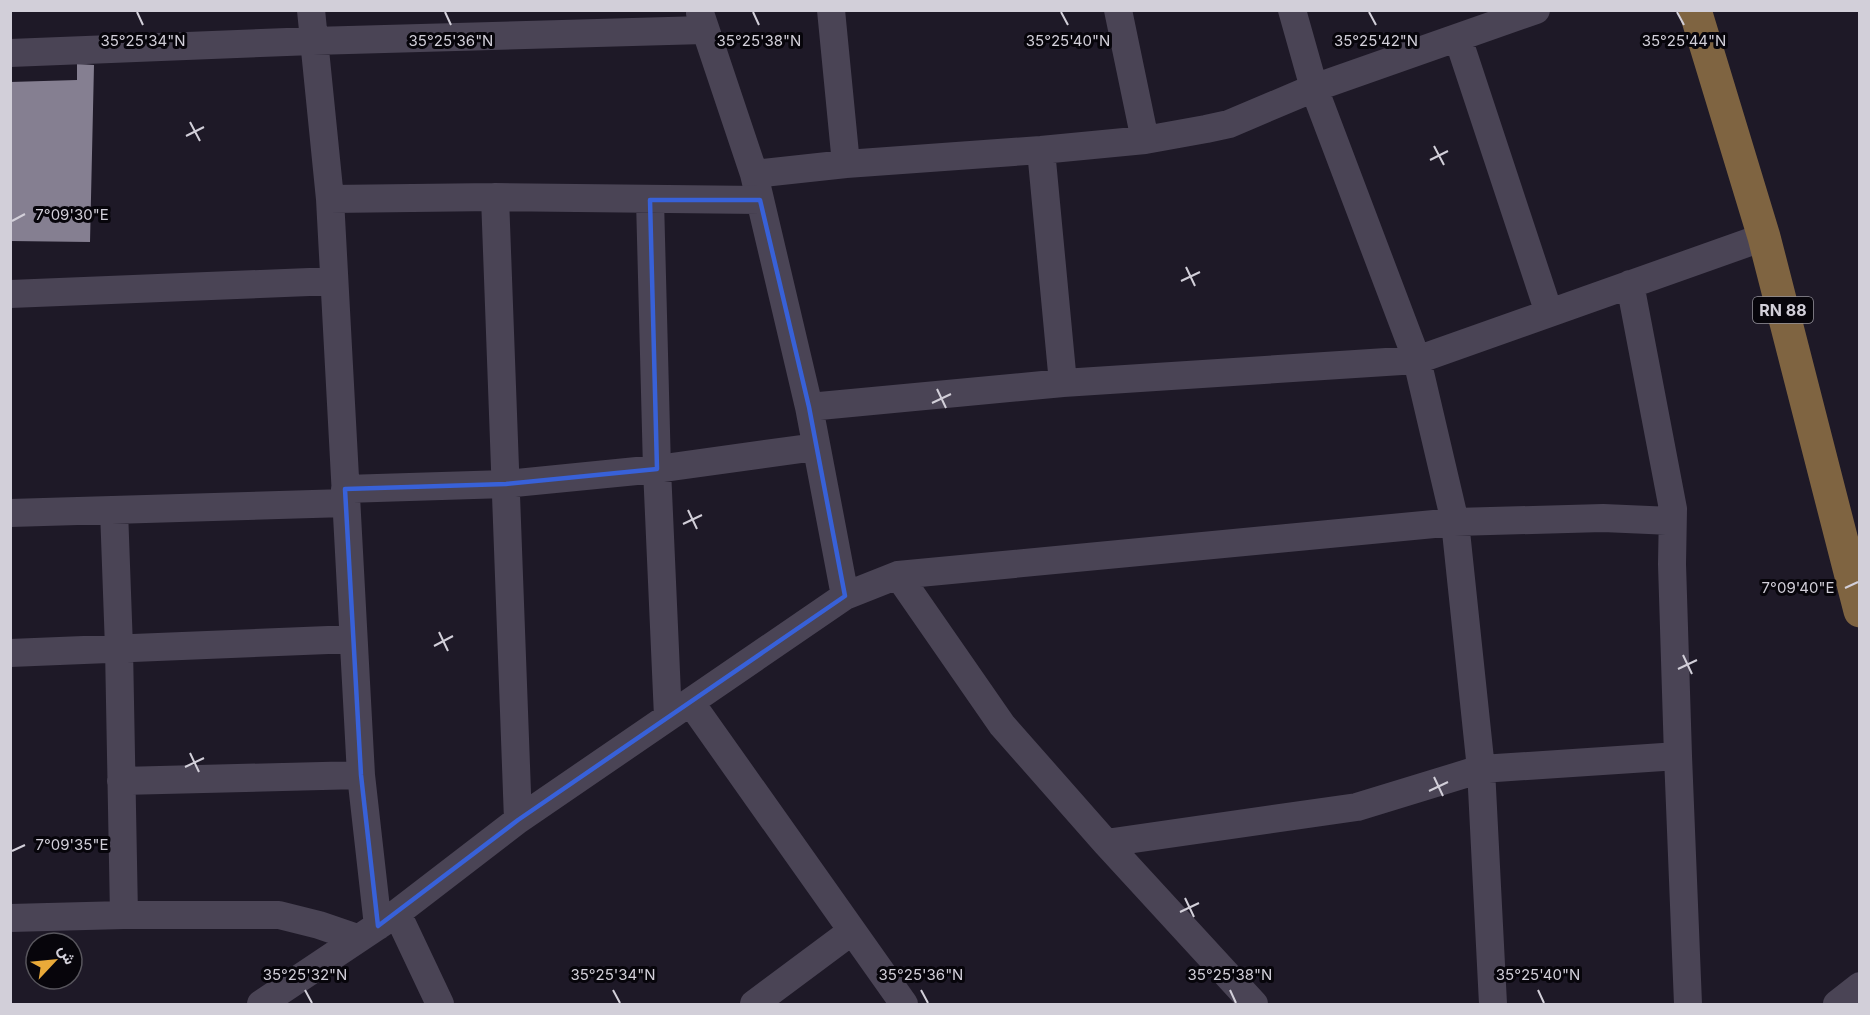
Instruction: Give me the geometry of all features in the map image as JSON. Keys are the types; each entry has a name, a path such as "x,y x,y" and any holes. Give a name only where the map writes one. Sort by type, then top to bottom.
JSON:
{"main road":[{"name":"RN 88","path":"1695,10 1764,237 1860,611"}],"street":[{"path":"311,10 330,199 361,775 377,926 440,1005"},
{"path":"831,10 846,164"},
{"path":"1118,10 1145,140"},
{"path":"1292,10 1314,88 1417,360 1455,522 1481,769 1493,1005"},
{"path":"330,199 495,197 650,200 757,187 846,164 1145,140 1229,124 1314,88 1536,10"},
{"path":"10,53 313,41 702,20 757,187 810,407 845,596"},
{"path":"1458,38 1549,313"},
{"path":"1041,150 1063,383"},
{"path":"495,197 518,819"},
{"path":"650,200 657,469 679,710 852,931 904,1005"},
{"path":"810,407 1063,383 1417,360 1764,237"},
{"path":"10,294 334,281"},
{"path":"1630,284 1673,508 1678,756 1688,1005"},
{"path":"10,513 114,510 506,484 657,469 816,447"},
{"path":"114,510 124,915"},
{"path":"261,1005 377,926 518,819 845,596 898,574 1455,522 1603,518 1672,521"},
{"path":"898,574 1002,725 1254,1005"},
{"path":"10,653 353,639"},
{"path":"1106,843 1357,807 1481,769 1678,756"},
{"path":"121,781 361,775"},
{"path":"10,918 279,915 319,925 377,926"},
{"path":"754,1005 852,931"},
{"path":"1837,1005 1860,986"}],"highlighted area":[{"path":"650,200 760,200 809,407 845,596 518,820 378,926 361,775 345,489 506,484 657,469"}],"building":[{"path":"77,64 94,65 90,242 10,241 10,82 77,80"}]}
